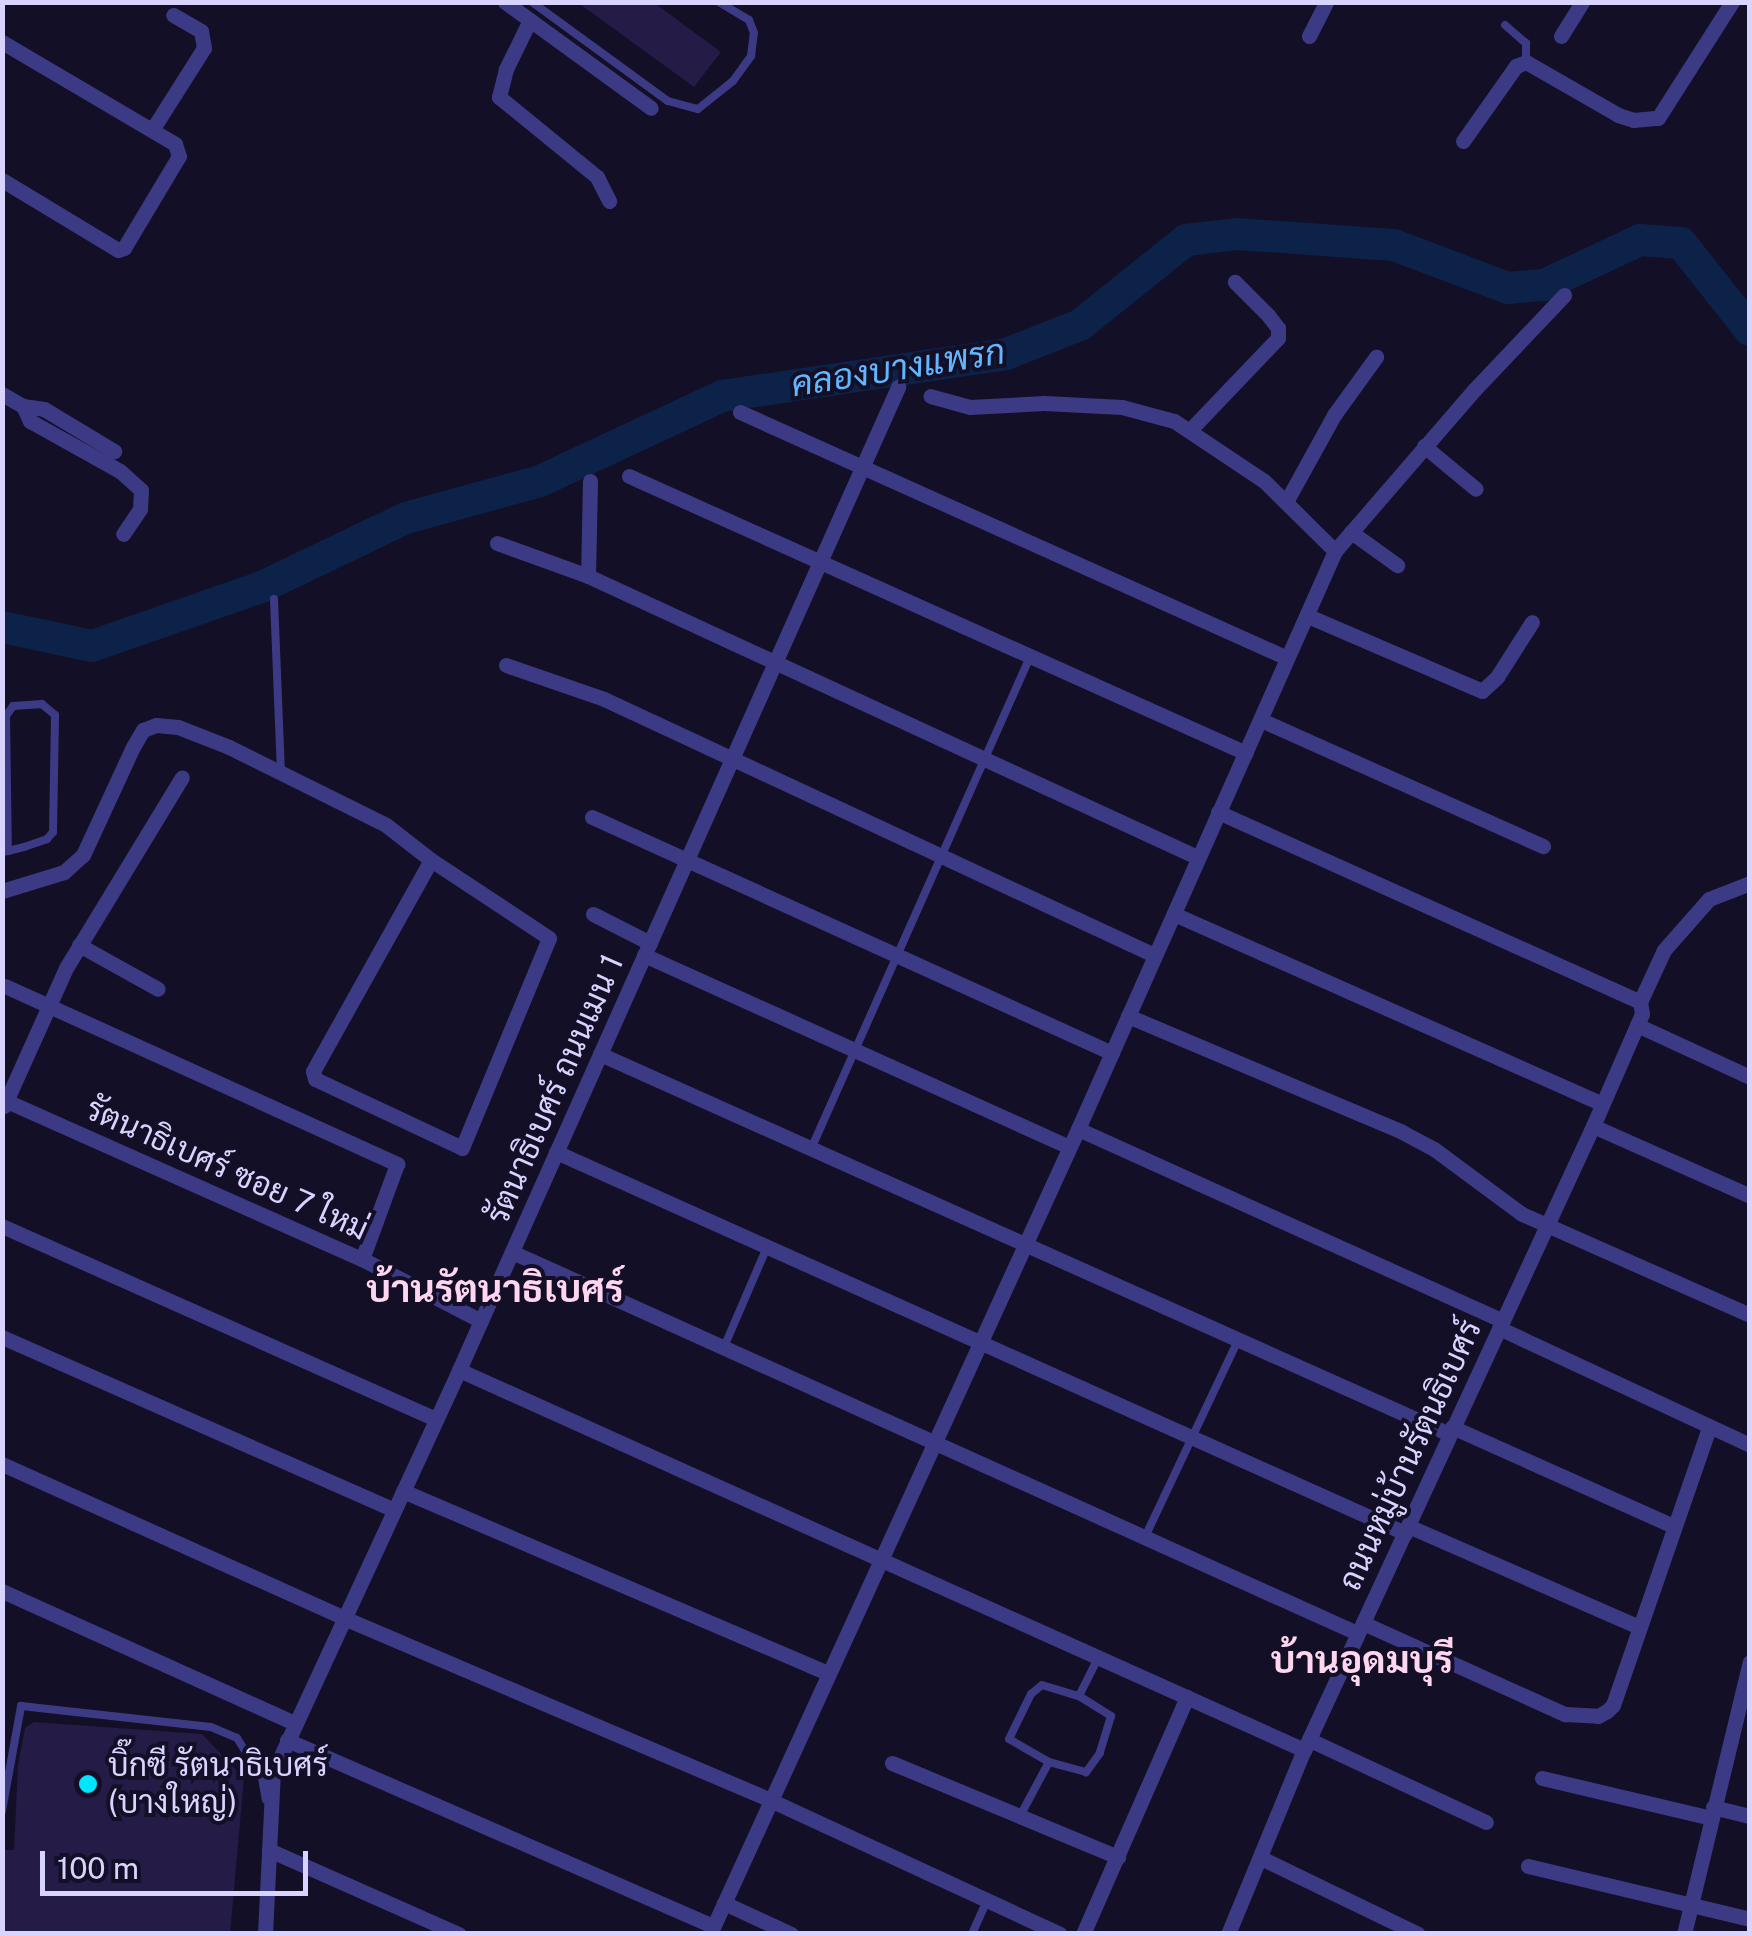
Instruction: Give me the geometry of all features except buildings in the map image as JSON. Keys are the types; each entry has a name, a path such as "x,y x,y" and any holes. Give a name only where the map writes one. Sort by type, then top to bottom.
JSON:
{"street":[{"path":"505,2 651,108"},
{"path":"1309,36 1326,2"},
{"path":"1560,36 1582,2"},
{"path":"1463,141 1516,66 1526,62 1618,114 1633,120 1658,118 1732,2"},
{"path":"152,130 204,48 201,31 173,16"},
{"path":"530,20 506,68 499,97 596,177 609,201"},
{"path":"2,42 175,144 179,156 124,248 109,247 2,180"},
{"path":"1191,429 1278,338 1278,328 1235,282"},
{"path":"287,1740 711,1930 1070,1148 1335,551 1424,446 1564,295"},
{"path":"1286,502 1334,416 1376,357"},
{"name":"รัตนาธิเบศร์ ถนนเมน 1","path":"262,1934 273,1774 459,1370 898,387"},
{"path":"2,394 23,406 44,409 114,451"},
{"path":"930,396 970,407 1044,403 1122,407 1191,429 1286,502 1335,551"},
{"path":"23,406 30,421 120,471 141,490 140,509 123,534"},
{"path":"740,412 1285,658"},
{"path":"1424,446 1476,489"},
{"path":"629,476 1246,753"},
{"path":"588,576 590,481"},
{"path":"1351,532 1397,565"},
{"path":"497,542 588,576 1197,857"},
{"path":"1308,616 1482,691 1497,677 1532,622"},
{"path":"506,666 604,699 1154,955"},
{"path":"1261,720 1543,846"},
{"path":"2,891 64,872 83,855 143,730 156,725 212,740 386,825 430,860 549,938 462,1148 320,1084 313,1071 430,860"},
{"path":"4,1103 80,944 182,777"},
{"path":"1218,812 1640,1002"},
{"path":"592,817 1112,1053"},
{"name":"ถนนหมู่บ้านรัตนธิเบศร์","path":"1228,1934 1307,1745 1544,1225 1594,1126 1600,1102 1642,1014 1640,1002 1664,950 1692,914 1726,890 1750,884"},
{"path":"593,914 647,949 856,1051 1070,1148"},
{"path":"1174,914 1600,1102"},
{"path":"80,944 158,990"},
{"path":"5,986 397,1164 362,1258"},
{"path":"1128,1016 1402,1132 1544,1225 1750,1315"},
{"path":"1636,1025 1750,1077"},
{"path":"600,1054 1238,1340 1673,1526"},
{"name":"รัตนาธิเบศร์ ซอย 7 ใหม่","path":"4,1103 362,1258 481,1320"},
{"path":"1594,1126 1750,1196"},
{"path":"1078,1129 1501,1324 1750,1445"},
{"path":"556,1152 1192,1439 1637,1626"},
{"path":"2,1226 436,1419"},
{"path":"512,1252 1146,1537 1565,1714 1598,1716 1614,1704 1637,1626 1709,1427"},
{"path":"2,1337 394,1510"},
{"path":"459,1370 1098,1658 1486,1822"},
{"path":"2,1464 344,1618 770,1800 1060,1934"},
{"path":"403,1491 828,1673"},
{"path":"2,1590 295,1723"},
{"path":"1684,1934 1712,1813 1742,1721 1750,1662"},
{"path":"1083,1934 1188,1697"},
{"path":"892,1763 1118,1857"},
{"path":"1542,1778 1712,1813 1750,1816"},
{"path":"269,1850 459,1934"},
{"path":"1260,1858 1418,1934"},
{"path":"1528,1866 1750,1919"},
{"path":"724,1903 791,1934"}],"lane":[{"path":"532,2 668,101 698,109 733,81 751,56 754,33 749,20 719,2"},
{"path":"1505,25 1526,43 1526,62"},
{"path":"274,599 282,773"},
{"path":"812,1149 1030,658"},
{"path":"42,704 56,715 53,832 47,840 6,851 6,716 13,706 42,704"},
{"path":"724,1347 768,1247"},
{"path":"1146,1537 1238,1340"},
{"path":"1079,1696 1098,1658"},
{"path":"1050,1686 1079,1696 1111,1716 1100,1753 1086,1772 1049,1762 1014,1746 1011,1733 1037,1688 1050,1686"},
{"path":"2,1811 20,1706 211,1727 237,1738 262,1778 267,1803 262,1934"},
{"path":"1020,1816 1049,1762"},
{"path":"972,1934 988,1900"}],"waterway":[{"name":"คลองบางแพรก","path":"2,627 92,646 264,586 406,518 540,481 722,396 1006,354 1080,325 1186,240 1237,234 1394,245 1508,288 1544,285 1640,240 1681,243 1750,330"}],"place":[{"name":"บิ๊กซี รัตนาธิเบศร์ (บางใหญ่)","path":"88,1784"}],"district":[{"name":"บ้านรัตนาธิเบศร์","path":"495,1289"},
{"name":"บ้านอุดมบุรี","path":"1362,1660"}]}
